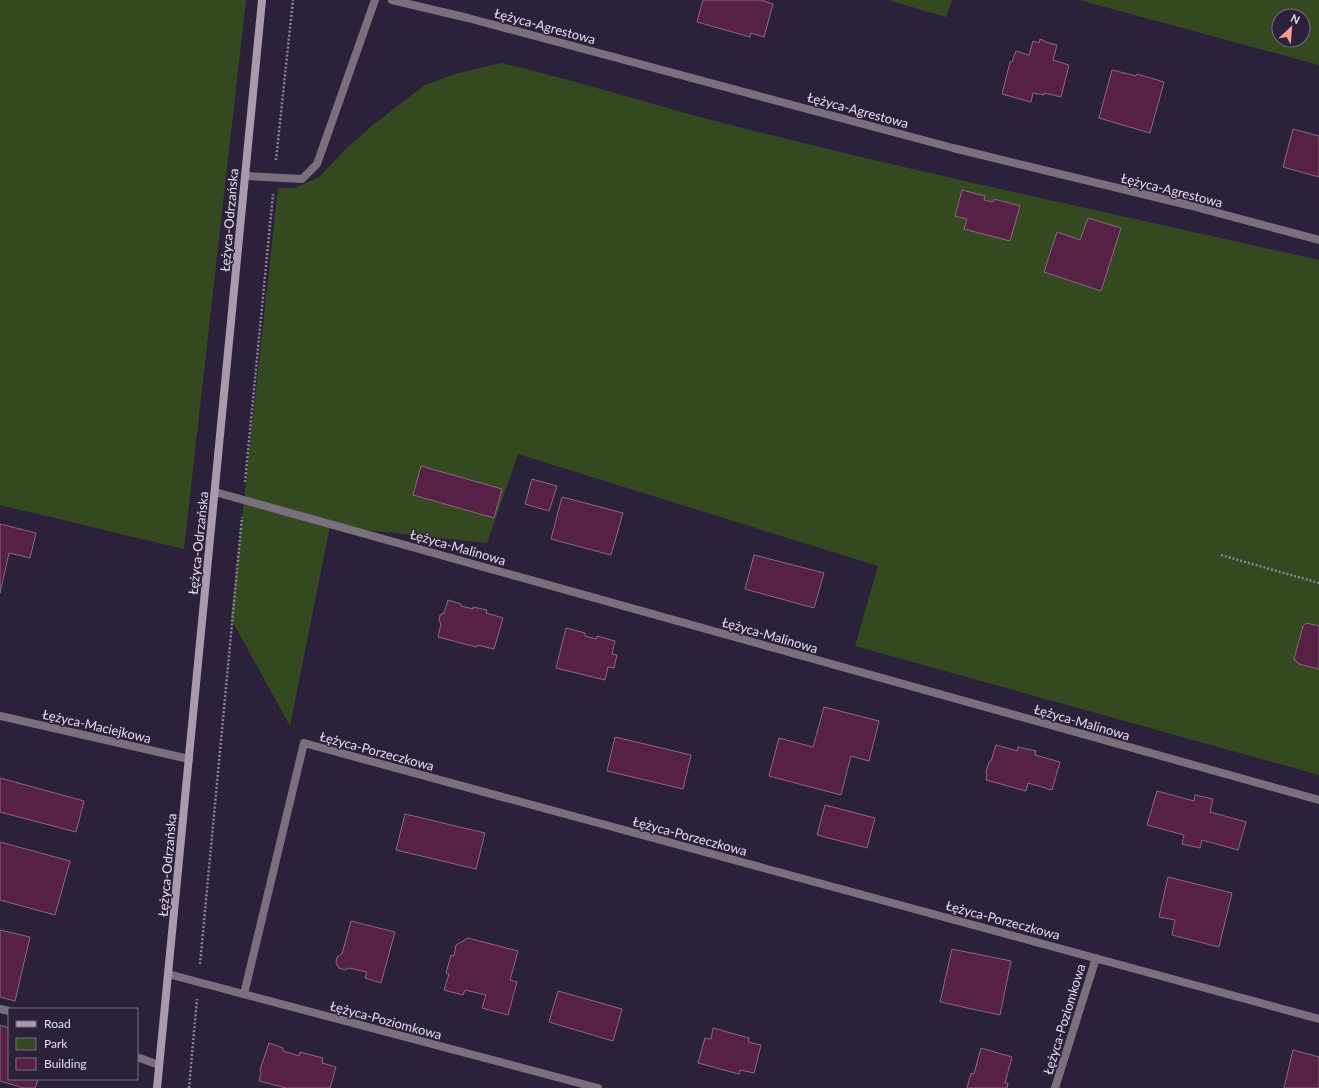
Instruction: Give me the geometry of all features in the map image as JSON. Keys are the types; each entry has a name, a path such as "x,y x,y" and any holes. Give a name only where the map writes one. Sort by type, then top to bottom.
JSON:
{"main road":[{"name":"Łężyca-Odrzańska","path":"157,1088 262,0"}],"street":[{"path":"246,176 302,179 317,164 375,0"},
{"name":"Łężyca-Agrestowa","path":"392,0 475,20 953,148 1319,240"},
{"name":"Łężyca-Malinowa","path":"215,492 1319,800"},
{"name":"Łężyca-Maciejkowa","path":"0,716 189,759"},
{"name":"Łężyca-Porzeczkowa","path":"244,994 304,743 1319,1019"},
{"name":"Łężyca-Poziomkowa","path":"1055,1088 1096,958"},
{"name":"Łężyca-Poziomkowa","path":"168,974 598,1088"},
{"path":"138,1057 159,1065"}],"path":[{"path":"189,1088 262,295 293,0"},
{"path":"1221,555 1319,583"}],"green space":[{"path":"0,0 246,0 184,549 0,505"},
{"path":"888,0 952,0 946,17"},
{"path":"1079,0 1319,0 1319,65"},
{"path":"502,63 814,146 1030,196 1319,260 1319,775 855,646 878,566 518,454 487,543 330,526 290,726 231,619 278,188 295,188 319,177 347,148 374,124 425,85 458,73"}],"building":[{"path":"703,0 761,0 773,4 764,37 751,33 750,37 697,22"},
{"path":"1040,39 1057,45 1053,60 1069,65 1061,97 1044,93 1044,95 1033,93 1031,102 1002,94 1010,62 1012,62 1016,51 1029,55 1033,41 1039,43"},
{"path":"1112,70 1136,76 1137,74 1164,82 1150,133 1099,118"},
{"path":"1293,129 1319,136 1319,177 1283,167"},
{"path":"962,190 985,196 984,200 993,202 994,199 1020,206 1010,241 964,229 967,219 955,216"},
{"path":"1088,218 1121,228 1101,291 1044,272 1057,232 1080,240"},
{"path":"421,466 502,489 494,518 413,495"},
{"path":"532,479 557,486 549,511 525,504"},
{"path":"562,497 623,513 611,555 551,539"},
{"path":"0,524 36,533 30,558 9,553 0,593"},
{"path":"754,555 824,573 814,608 745,589"},
{"path":"448,600 461,604 461,606 487,610 486,613 503,618 494,649 477,645 476,647 438,637 441,624 439,620 440,615 444,613"},
{"path":"1306,623 1319,626 1319,669 1299,664 1294,659 1303,626"},
{"path":"566,628 585,633 585,636 596,639 597,636 615,641 612,654 617,655 614,668 608,667 605,680 556,668"},
{"path":"824,707 879,721 869,761 851,756 841,795 769,776 779,738 813,747"},
{"path":"615,737 691,755 683,789 607,771"},
{"path":"996,745 1017,751 1018,747 1036,751 1035,755 1060,762 1052,790 1028,783 1026,791 986,780 986,772"},
{"path":"0,778 84,801 76,832 0,812"},
{"path":"1157,791 1194,801 1195,795 1213,799 1210,812 1246,822 1238,850 1202,840 1200,848 1182,844 1184,835 1147,825"},
{"path":"825,805 875,818 867,848 817,835"},
{"path":"405,814 485,833 476,869 396,850"},
{"path":"0,842 70,861 55,915 0,900"},
{"path":"1168,877 1232,893 1219,947 1172,935 1175,920 1159,917"},
{"path":"351,921 395,932 381,983 365,978 367,972 349,968 345,970 339,968 336,963 337,957 342,954"},
{"path":"0,930 30,937 15,1001 0,997"},
{"path":"468,938 518,951 510,980 517,982 508,1015 482,1008 486,995 465,990 463,995 444,990 449,974 446,973 451,955 454,956 456,945"},
{"path":"952,949 1011,961 1000,1015 940,1002"},
{"path":"558,991 622,1009 613,1041 549,1022"},
{"path":"0,1025 8,1028 8,1080 38,1080 35,1088 24,1088 0,1081"},
{"path":"713,1028 749,1038 748,1042 761,1045 754,1073 740,1070 739,1074 698,1063 705,1038 711,1039"},
{"path":"269,1043 283,1048 283,1051 299,1056 300,1052 323,1058 322,1063 336,1067 330,1088 286,1088 259,1081 261,1073 260,1070"},
{"path":"981,1048 1012,1057 1005,1083 1008,1083 1007,1088 967,1088 971,1073 974,1074"},
{"path":"1293,1050 1319,1057 1319,1088 1284,1088"}]}
